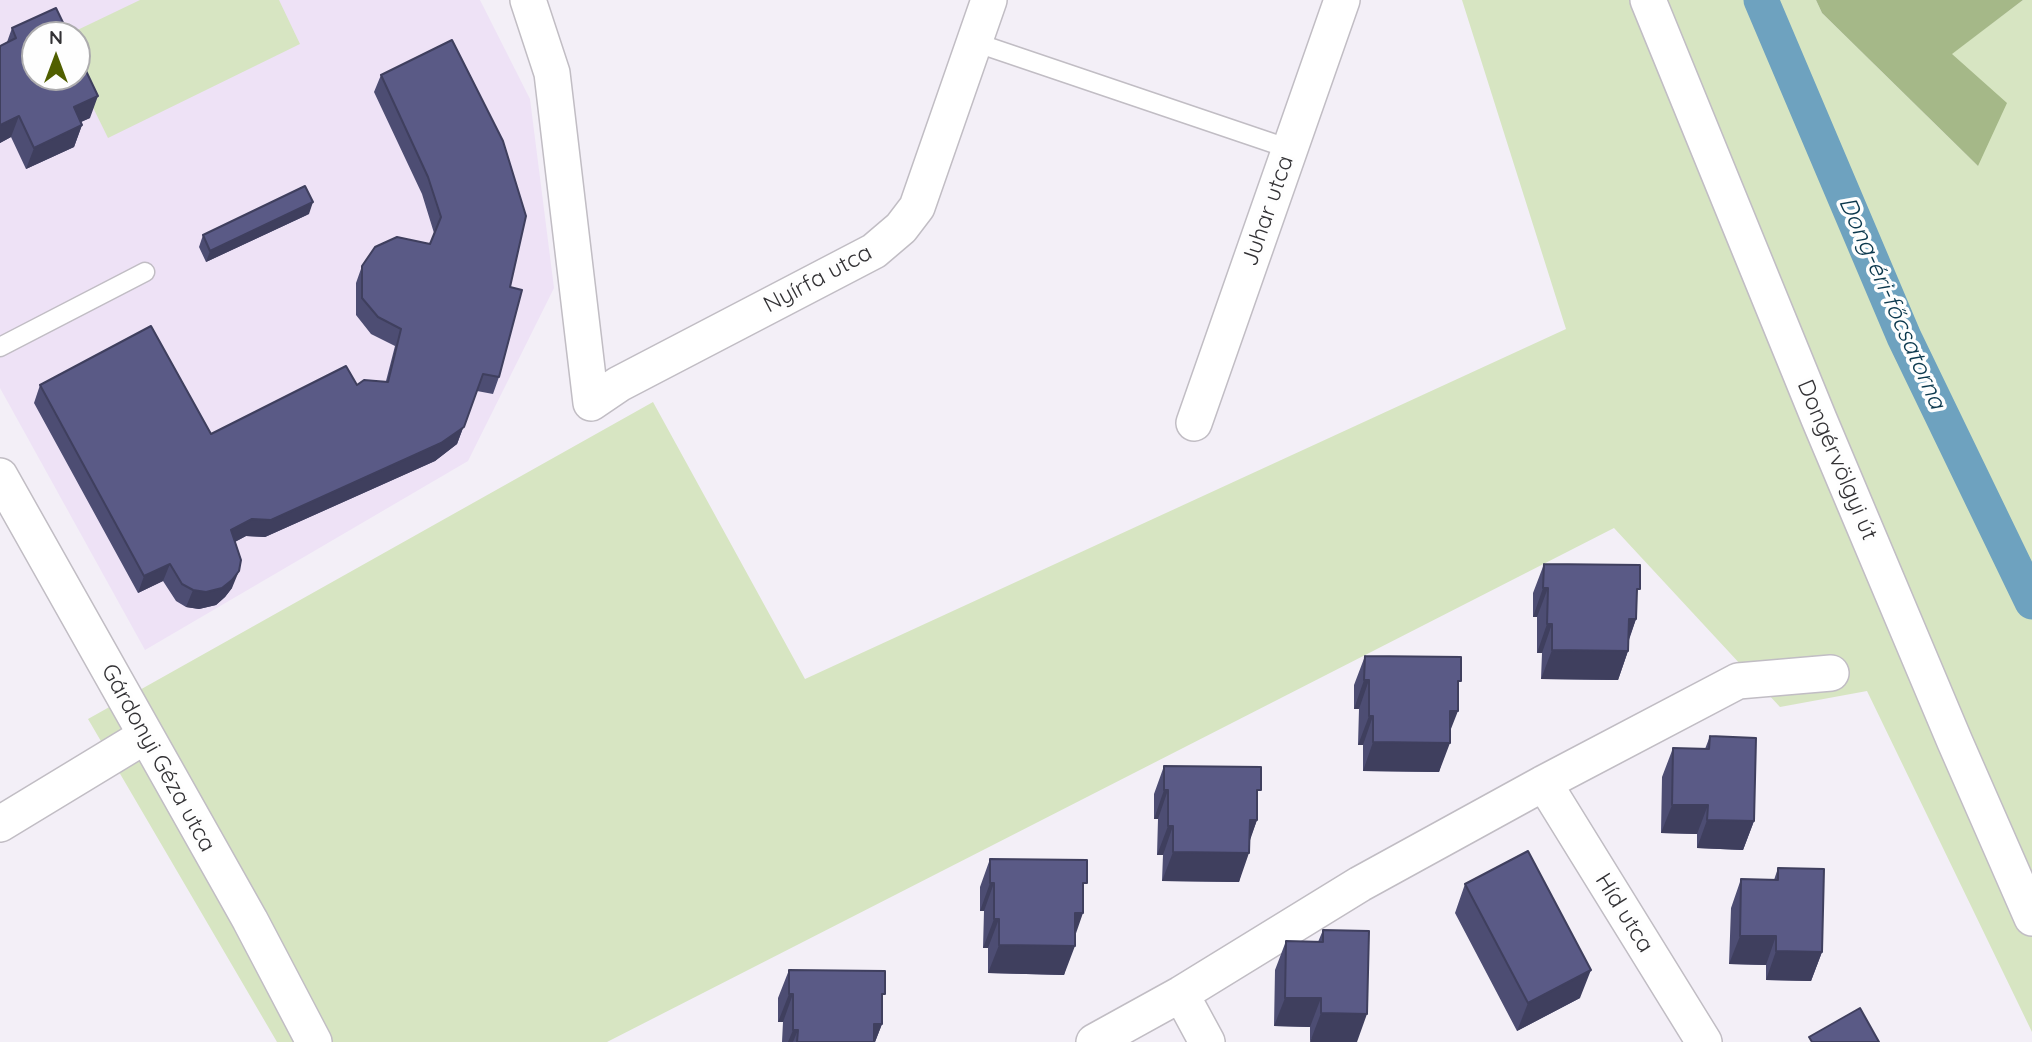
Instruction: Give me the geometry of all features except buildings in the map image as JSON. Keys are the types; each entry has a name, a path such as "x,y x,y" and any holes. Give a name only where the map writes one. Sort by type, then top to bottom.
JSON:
{"street":[{"name":"Nyírfa utca","path":"528,0 552,73 591,402 619,384 874,250 901,228 917,207 989,0"},
{"name":"Juhar utca","path":"1194,423 1342,0"},
{"name":"Dongérvölgyi út","path":"1648,0 1835,456 2032,918"},
{"name":"Gárdonyi Géza utca","path":"0,476 250,920 314,1042"},
{"path":"1094,1042 1181,994 1360,884 1738,681 1831,673"},
{"path":"0,824 145,736"},
{"name":"Híd utca","path":"1544,783 1704,1042"},
{"path":"1181,994 1207,1042"}],"lane":[{"path":"974,42 1290,149"},
{"path":"0,347 145,272"}],"shaded area":[{"path":"0,0 480,0 530,99 554,288 468,461 145,650 0,388"}],"green space":[{"path":"140,0 279,0 300,44 108,138 85,91 91,91 91,23"},
{"path":"1462,0 1816,0 1822,13 1978,166 1951,54 2023,0 2032,0 2032,1032 1867,691 1780,707 1614,528 607,1042 277,1042 88,719 653,402 805,679 1566,329"},
{"path":"1816,0 2023,0 1952,54 2007,103 1978,166 1822,13"}],"waterway":[{"name":"Dong-éri-főcsatorna","path":"1761,0 1904,337 2032,602"}]}
